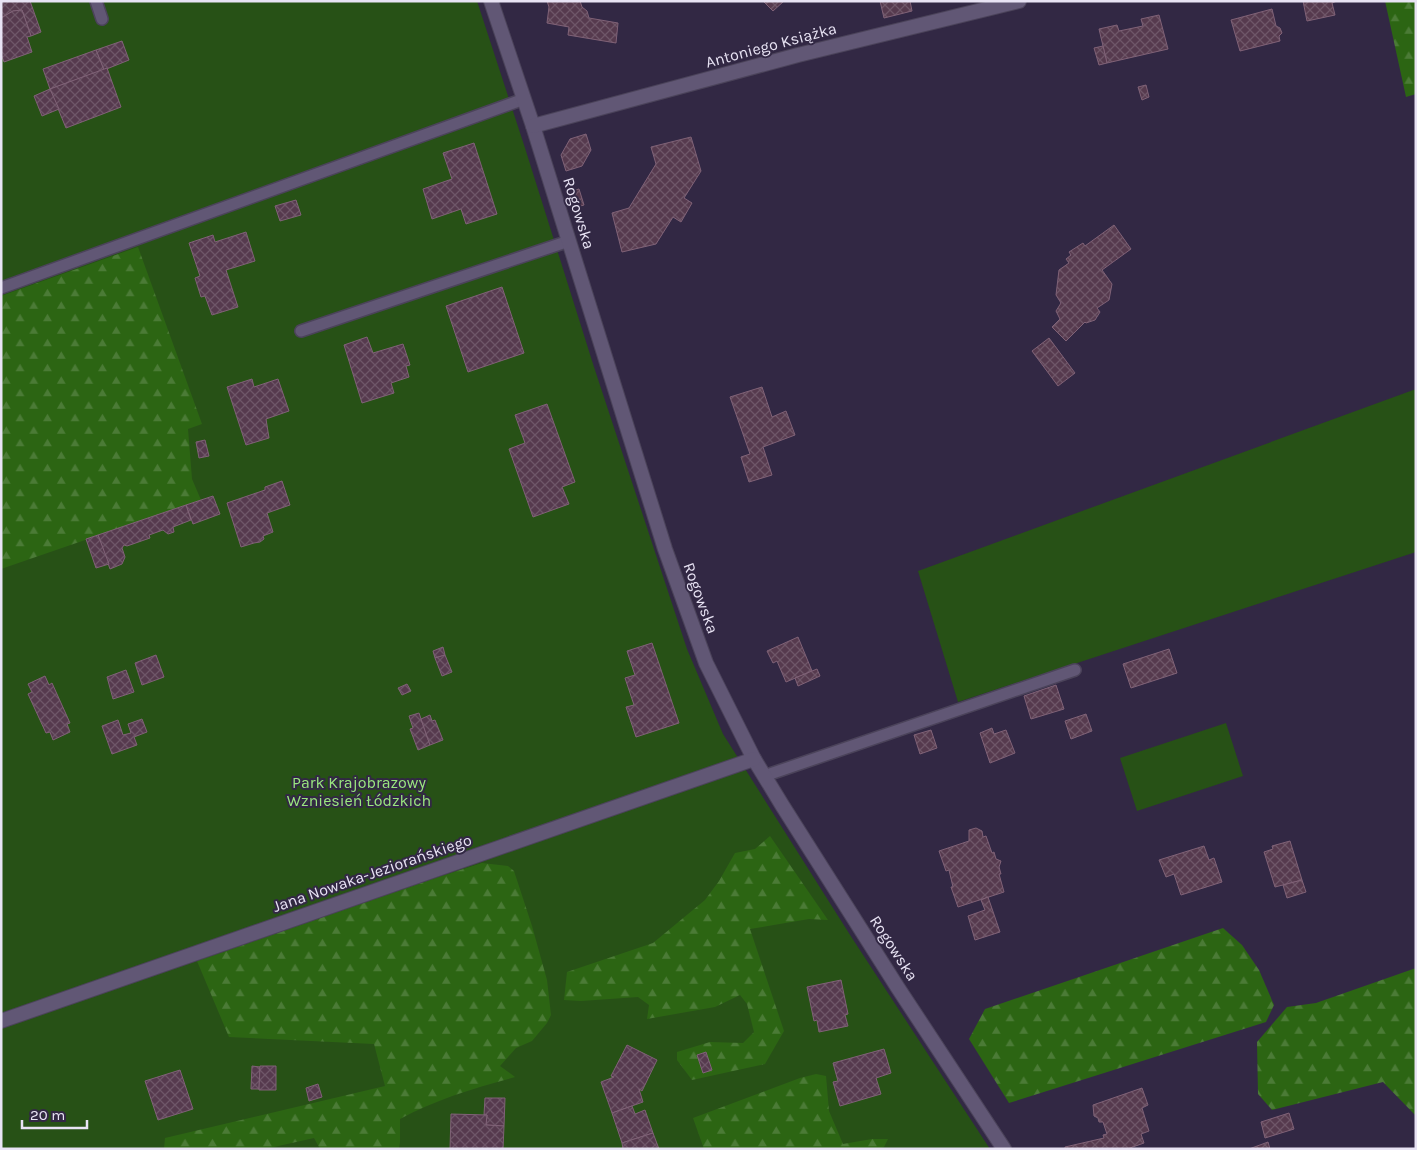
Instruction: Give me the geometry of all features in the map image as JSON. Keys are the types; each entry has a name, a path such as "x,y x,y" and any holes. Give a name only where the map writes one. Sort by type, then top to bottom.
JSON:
{"street":[{"name":"Rogowska","path":"491,1 533,126 669,560 706,663 764,776 898,988 1004,1149"},
{"name":"Antoniego Książka","path":"533,126 798,55 1019,1"},
{"name":"Jana Nowaka-Jeziorańskiego","path":"1,1021 754,759"}],"lane":[{"path":"96,1 102,18"},
{"path":"1,288 524,99"},
{"path":"301,331 569,241"},
{"path":"764,776 1075,670"}],"green space":[{"name":"Park Krajobrazowy Wzniesień Łódzkich","path":"1,1 477,1 594,367 687,649 723,734 852,938 990,1149 1,1149"},
{"path":"1385,1 1416,1 1416,94 1406,97"},
{"path":"138,247 202,424 188,429 192,479 201,500 1,569 1,296"},
{"path":"1416,389 1416,552 958,702 918,571"},
{"path":"1226,723 1243,776 1137,811 1120,758"},
{"path":"770,836 828,920 809,919 750,929 784,1031 765,1064 692,1080 677,1060 677,1052 710,1042 743,1043 754,1032 747,1004 740,995 715,1007 647,1019 649,1005 638,997 581,1001 564,1000 567,972 653,943 705,900 719,881 735,853 755,849"},
{"path":"482,863 508,866 514,871 547,980 551,1015 547,1023 532,1041 516,1048 500,1066 515,1077 442,1100 400,1119 399,1149 320,1149 314,1138 265,1149 164,1149 165,1138 385,1086 374,1044 229,1037 197,961"},
{"path":"1223,928 1242,945 1259,970 1274,1005 1266,1022 1009,1103 969,1039 985,1009"},
{"path":"1416,968 1416,1116 1383,1082 1272,1110 1258,1094 1257,1042 1287,1007 1316,1003"},
{"path":"816,1074 826,1076 829,1111 843,1144 872,1139 888,1139 884,1147 878,1149 704,1149 693,1118 800,1078"}],"building":[{"path":"1,1 30,1 41,32 31,36 22,10 13,11 1,18"},
{"path":"547,1 580,1 582,7 587,11 589,18 618,23 616,43 568,35 569,27 547,23 549,7"},
{"path":"763,1 784,1 773,11"},
{"path":"880,1 910,1 912,11 884,18"},
{"path":"1303,1 1337,1 1332,3 1335,15 1307,21"},
{"path":"1272,9 1276,26 1280,28 1282,33 1279,36 1280,41 1240,51 1231,20"},
{"path":"22,10 31,36 27,37 32,52 4,62 1,54 1,18 13,11"},
{"path":"1159,15 1168,49 1107,63 1099,29 1117,25 1119,31 1143,26 1141,19"},
{"path":"122,41 129,60 104,70 96,50"},
{"path":"1103,46 1107,63 1099,65 1094,48"},
{"path":"96,50 104,70 50,89 43,69"},
{"path":"107,68 121,107 66,128 50,89"},
{"path":"1146,85 1149,97 1142,100 1138,87"},
{"path":"50,89 59,109 42,116 34,96"},
{"path":"586,134 591,150 582,166 566,171 561,155 570,139"},
{"path":"691,137 701,171 684,198 692,203 681,222 673,217 656,244 622,252 612,213 629,208 656,164 651,147"},
{"path":"474,143 497,214 466,224 461,209 432,219 423,189 452,179 443,153"},
{"path":"579,189 584,205 577,207 572,191"},
{"path":"296,200 301,215 280,221 275,206"},
{"path":"1114,225 1131,249 1102,270 1112,284 1109,300 1097,308 1100,312 1095,320 1085,322 1066,341 1052,327 1060,319 1056,311 1061,303 1056,295 1059,270 1069,263 1066,259 1071,255 1069,252 1083,243 1085,246"},
{"path":"246,232 255,261 226,270 238,307 212,315 205,296 201,297 195,278 200,276 189,243 213,235 215,242"},
{"path":"502,287 524,353 468,372 446,306"},
{"path":"367,337 373,353 403,344 410,365 406,366 409,377 391,383 394,393 362,403 344,345"},
{"path":"1049,338 1075,373 1058,386 1032,351"},
{"path":"252,379 254,387 278,379 289,411 266,419 269,438 246,445 227,387"},
{"path":"762,387 772,417 786,411 795,435 763,447 772,475 749,482 741,457 750,454 730,397"},
{"path":"547,404 575,482 562,487 569,504 533,517 509,449 525,443 515,415"},
{"path":"205,440 209,456 199,458 196,442"},
{"path":"282,481 290,505 267,513 273,532 263,536 264,539 260,542 241,547 227,503 265,490 265,487"},
{"path":"213,496 220,514 193,524 186,505"},
{"path":"186,505 191,520 173,527 174,532 168,534 163,530 149,535 150,538 127,546 124,545 122,548 125,557 122,564 110,569 98,535"},
{"path":"98,535 109,564 96,568 86,539"},
{"path":"798,637 812,671 786,682 777,661 773,663 767,651"},
{"path":"652,643 679,723 636,737 626,707 634,705 625,678 635,675 627,651"},
{"path":"443,647 445,655 435,658 433,651"},
{"path":"1169,649 1177,673 1131,688 1123,664"},
{"path":"156,655 164,677 142,685 135,663"},
{"path":"445,655 452,672 442,676 435,658"},
{"path":"817,669 820,676 798,686 795,678"},
{"path":"126,670 134,692 113,699 107,677"},
{"path":"45,676 49,685 52,683 70,723 67,724 70,732 53,740 50,732 46,733 28,694 32,692 28,684"},
{"path":"407,684 411,691 402,695 398,688"},
{"path":"1056,685 1064,709 1031,719 1024,696"},
{"path":"419,713 430,745 418,750 410,729 413,728 409,716"},
{"path":"1086,714 1092,731 1071,739 1065,721"},
{"path":"430,715 432,721 435,720 443,740 430,745 421,719"},
{"path":"142,719 147,732 134,737 137,745 112,754 102,726 118,720 123,735 131,733 128,724"},
{"path":"992,728 994,734 1006,730 1015,753 990,763 980,733"},
{"path":"931,730 937,748 920,754 914,735"},
{"path":"976,828 982,831 983,837 986,836 992,853 994,852 996,859 1001,861 999,867 1001,874 999,874 1004,892 958,907 951,887 953,887 949,870 946,871 939,851 969,841 969,830"},
{"path":"1290,841 1302,880 1275,887 1264,852 1273,849 1272,846"},
{"path":"1204,846 1209,860 1214,858 1222,882 1181,895 1174,874 1166,877 1159,860"},
{"path":"1302,880 1306,892 1287,898 1283,885"},
{"path":"988,897 1000,932 975,940 968,916 985,910 981,900"},
{"path":"841,980 848,1014 845,1015 848,1026 819,1032 817,1020 814,1021 807,987"},
{"path":"627,1045 657,1060 642,1091 639,1089 643,1102 612,1113 601,1082 614,1077 611,1076"},
{"path":"884,1049 891,1073 876,1078 881,1094 840,1106 833,1082 838,1081 833,1063"},
{"path":"706,1052 712,1070 703,1073 697,1055"},
{"path":"252,1066 260,1067 259,1089 251,1089"},
{"path":"260,1066 276,1066 276,1090 259,1090"},
{"path":"180,1070 193,1109 158,1120 145,1081"},
{"path":"318,1084 322,1097 309,1101 306,1088"},
{"path":"1142,1088 1148,1105 1142,1108 1149,1131 1141,1134 1144,1143 1127,1149 1065,1149 1065,1147 1104,1138 1103,1135 1107,1134 1103,1122 1099,1122 1098,1118 1094,1116 1093,1105"},
{"path":"485,1098 505,1098 504,1126 486,1125 487,1115 484,1115"},
{"path":"632,1106 635,1114 645,1110 653,1133 622,1143 612,1113"},
{"path":"1289,1113 1294,1129 1265,1138 1261,1122"},
{"path":"451,1114 487,1115 486,1125 504,1126 503,1149 450,1149"},
{"path":"653,1133 659,1149 623,1149 622,1143"},
{"path":"1268,1142 1270,1149 1249,1149"}]}
